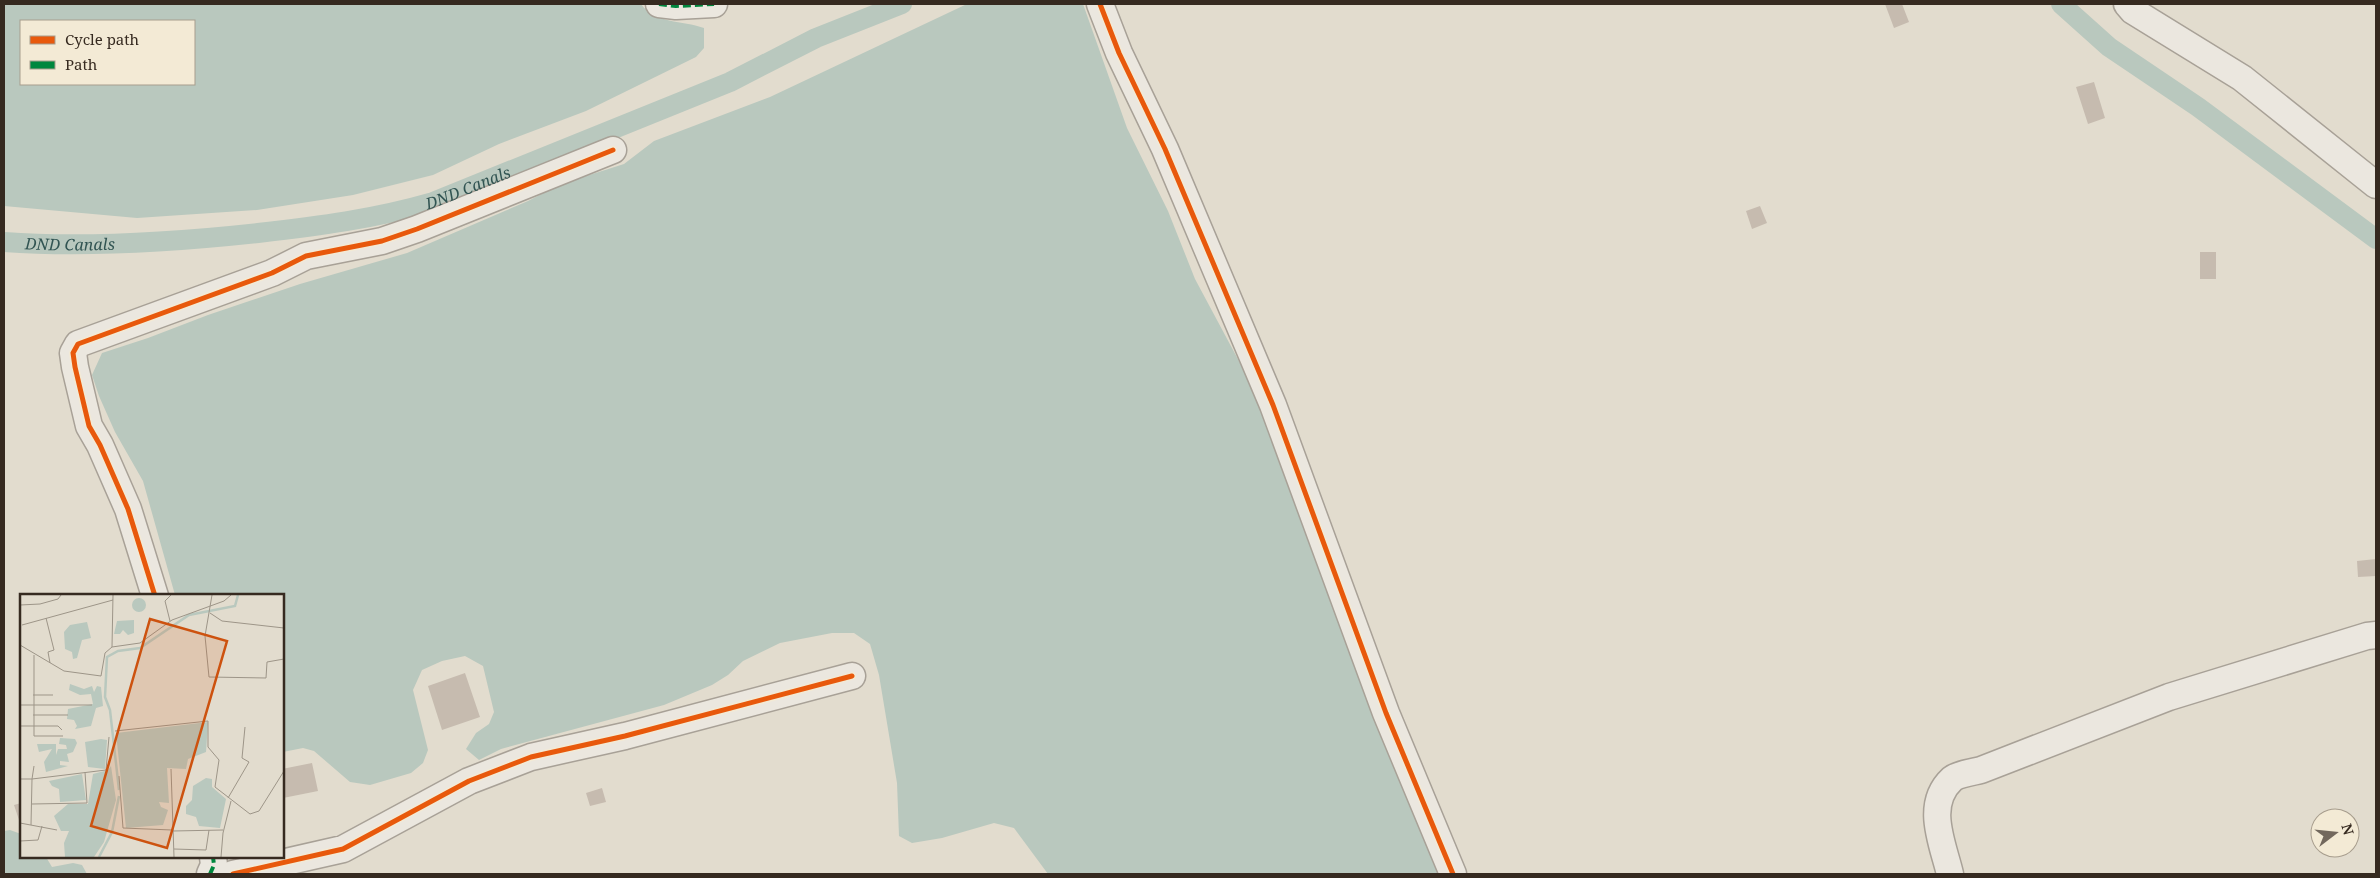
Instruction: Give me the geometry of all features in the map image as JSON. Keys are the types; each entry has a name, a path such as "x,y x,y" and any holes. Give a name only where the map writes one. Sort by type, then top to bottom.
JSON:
{"street":[{"path":"659,4 676,6 714,4"},
{"path":"1100,4 1119,53 1165,150 1273,404 1386,713 1453,874"},
{"path":"2126,4 2134,11 2242,78 2376,185"},
{"path":"153,594 128,509 100,445 89,426 75,367 73,352 78,344 272,273 306,256 382,241 417,229 614,150"},
{"path":"1950,874 1936,819 1938,800 1953,778 1982,770 2169,697 2367,636 2376,635"},
{"path":"233,874 343,849 469,781 531,757 557,749 625,736 852,676"},
{"path":"210,874 214,865 213,858"}],"shaded area":[{"path":"4,4 641,4 654,15 661,18 704,28 704,48 696,57 586,111 499,144 433,175 353,195 257,210 137,218 4,206"},
{"path":"967,4 1083,4 1127,128 1168,211 1195,279 1278,434 1447,874 1048,874 1014,828 994,823 942,838 912,843 899,836 897,783 879,675 870,644 854,633 832,633 780,643 743,661 728,675 712,685 664,705 501,749 479,760 466,749 476,733 489,724 494,712 483,666 465,656 442,661 422,670 413,690 428,750 423,763 411,773 370,785 350,782 314,751 303,748 284,752 284,594 175,594 143,481 115,432 92,375 102,353 300,284 407,253 528,201 561,184 624,164 654,141 770,97"},
{"path":"10,830 20,834 20,858 47,858 52,867 73,863 82,865 87,874 4,874 4,831"}],"building":[{"path":"1885,4 1902,4 1909,22 1894,28"},
{"path":"2094,82 2105,118 2088,124 2076,87"},
{"path":"1760,206 1767,223 1752,229 1746,211"},
{"path":"2200,252 2216,252 2216,279 2200,279"},
{"path":"2376,559 2376,576 2358,577 2357,561"},
{"path":"465,673 480,717 442,730 428,686"},
{"path":"312,763 318,791 284,798 284,769"},
{"path":"602,788 606,802 590,806 586,793"},
{"path":"20,803 20,823 14,805"}],"waterway":[{"name":"DND Canals","path":"4,242 99,244 195,239 325,225 411,208 433,202 730,82 816,38 902,4"},
{"path":"2061,4 2109,47 2198,107 2376,239"}],"marked path":[{"path":"659,4 676,6 714,4"},
{"path":"210,874 214,865 213,858"}],"cycle path":[{"path":"1100,4 1119,53 1165,149 1273,405 1386,713 1453,874"},
{"path":"154,594 128,509 100,445 89,426 73,353 78,344 272,273 306,256 382,241 417,229 613,150"},
{"path":"233,874 343,849 469,781 531,757 625,736 852,676"}]}
